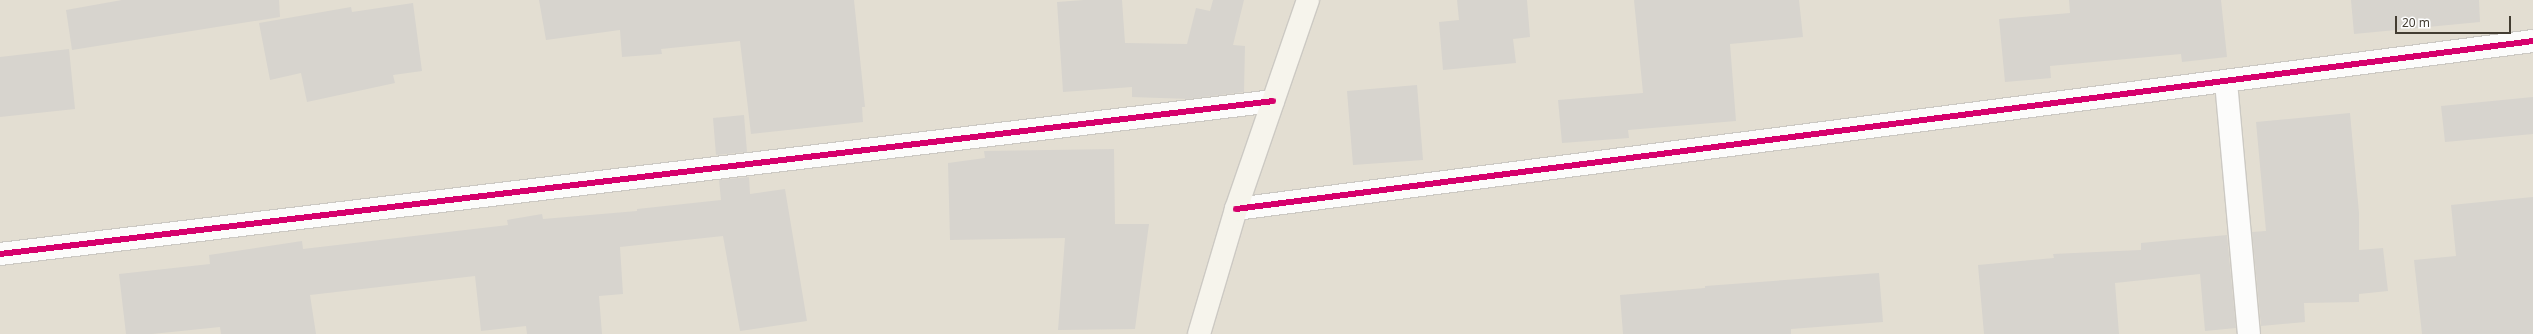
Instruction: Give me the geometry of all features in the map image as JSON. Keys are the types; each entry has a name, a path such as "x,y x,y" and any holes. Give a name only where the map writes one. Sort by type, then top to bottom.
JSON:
{"street":[{"path":"1199,334 1236,209 1308,0"},
{"path":"1236,209 2226,82 2533,41"},
{"path":"2226,82 2249,334"},
{"path":"0,254 1273,101"}],"shaded area":[{"path":"0,0 2533,0 2533,334 0,334"}],"building":[{"path":"122,0 279,0 280,17 72,50 66,10"},
{"path":"539,0 854,0 865,107 862,107 863,122 751,134 740,41 661,49 662,54 622,57 620,30 546,40"},
{"path":"1122,0 1125,43 1187,44 1196,8 1210,11 1213,0 1244,0 1233,45 1245,46 1244,92 1189,99 1132,97 1132,87 1063,92 1057,2"},
{"path":"1457,0 1527,0 1530,37 1513,39 1516,63 1443,70 1439,22 1459,20"},
{"path":"1634,0 1799,0 1803,37 1730,44 1736,121 1628,130 1629,138 1562,143 1558,100 1643,93"},
{"path":"2069,0 2221,0 2227,57 2182,62 2181,54 2050,66 2051,78 2005,82 1999,19 2070,13"},
{"path":"2351,0 2479,0 2480,22 2354,34"},
{"path":"413,3 422,71 393,75 395,83 307,102 301,73 270,80 259,23 351,7 352,12"},
{"path":"69,49 75,109 0,117 0,57"},
{"path":"1417,85 1423,160 1353,165 1347,91"},
{"path":"2533,97 2533,134 2445,142 2441,106"},
{"path":"2350,113 2359,213 2359,250 2383,248 2388,291 2359,294 2359,302 2304,303 2305,322 2261,326 2252,232 2266,231 2256,122"},
{"path":"744,115 747,152 716,155 713,118"},
{"path":"1114,149 1115,224 1149,224 1135,329 1058,330 1065,238 950,240 948,163 985,158 984,151"},
{"path":"749,177 750,194 785,189 807,321 740,331 723,236 620,247 623,294 599,296 602,334 527,334 526,326 481,331 475,276 310,295 316,334 221,334 220,327 152,334 126,334 119,274 210,264 209,255 302,241 303,249 508,225 507,220 542,214 543,219 637,211 637,209 721,200 719,180"},
{"path":"2533,197 2533,334 2422,334 2414,260 2456,256 2451,205"},
{"path":"2227,235 2236,328 2205,331 2200,274 2115,283 2119,334 1984,334 1978,265 2054,258 2053,254 2141,250 2141,243"},
{"path":"1879,273 1883,322 1791,329 1791,334 1623,334 1620,295 1705,288 1705,286"}],"cycle path":[{"path":"1236,209 2533,41"},
{"path":"0,254 1273,101"}]}
